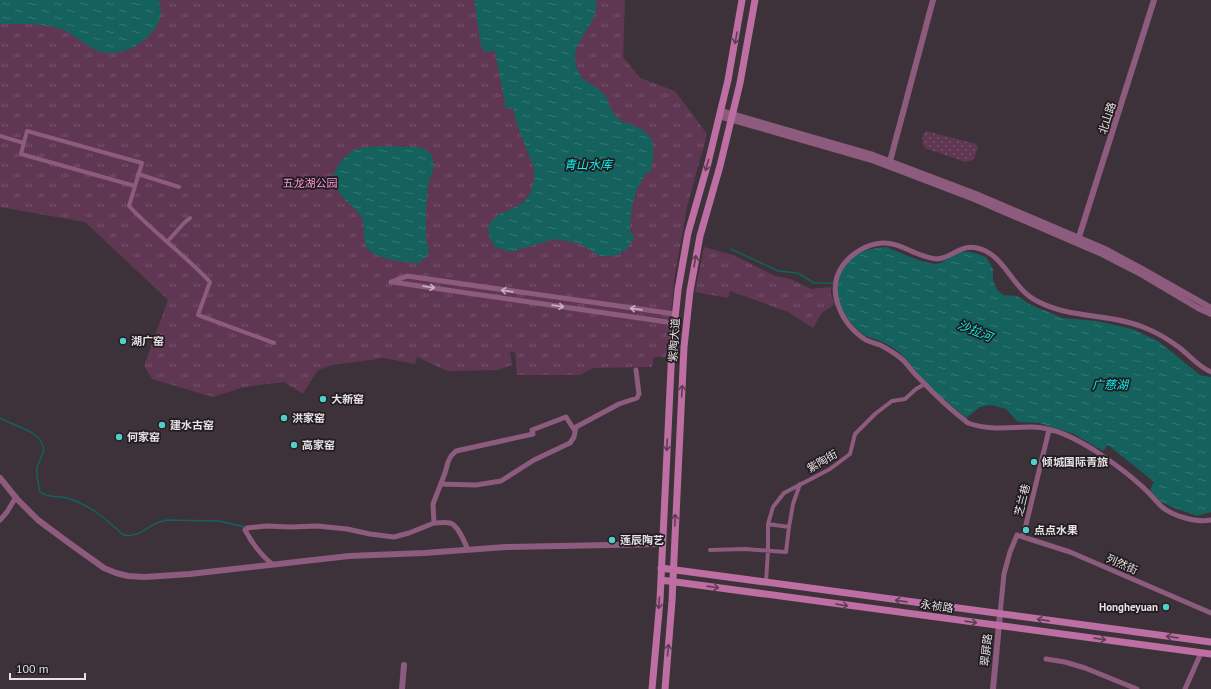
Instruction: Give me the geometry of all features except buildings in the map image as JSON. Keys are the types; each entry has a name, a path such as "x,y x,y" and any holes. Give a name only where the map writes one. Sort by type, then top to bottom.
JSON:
{"main road":[{"name":"紫陶大道","path":"652,689 661,580 675,314 688,233 708,163 728,80 742,0"},
{"name":"紫陶大道","path":"664,689 673,582 684,347 689,299 700,236 720,166 740,83 755,0"},
{"name":"永祯路","path":"661,568 1211,642"},
{"name":"永祯路","path":"661,580 1211,654"}],"street":[{"path":"889,164 933,0"},
{"name":"北山路","path":"1078,240 1154,0"},
{"path":"720,114 889,164 1130,262 1211,308"},
{"path":"135,186 21,154 27,131 142,163 129,206 144,222 198,269 210,282 198,314 274,344"},
{"path":"0,136 24,143"},
{"path":"138,174 179,187"},
{"path":"167,242 190,218"},
{"path":"1078,240 1211,314"},
{"path":"1211,372 1198,364 1163,336 1143,327 1114,319 1062,311 1035,300 1028,296 995,257 985,250 977,248 967,246 944,258 937,259 892,244 877,244 868,246 854,253 846,261 838,273 835,285 835,294 838,304 853,328 867,340 896,354 925,384 964,420 974,425 997,428 1032,427 1049,430 1071,438 1103,456 1138,483 1168,511 1196,520 1211,520"},
{"path":"674,322 390,282 398,278 408,276 675,314"},
{"path":"441,484 476,485 501,481 534,460 570,443 574,437 576,427 619,404 637,398 639,394 636,370"},
{"name":"紫陶街","path":"766,582 768,524 773,507 784,493 830,469 850,454 855,434 875,414 892,401 905,399 916,389 925,384"},
{"path":"434,523 432,505 446,473 450,456 456,451 533,434 532,430 566,417 575,431"},
{"name":"芝兰巷","path":"1023,537 1049,430"},
{"path":"0,478 38,520 104,568 122,575 145,577 190,574 349,556 424,553 506,547 662,544"},
{"path":"710,550 745,549 786,552 792,504 800,484"},
{"path":"0,520 16,497"},
{"path":"272,564 262,556 245,530 247,528 267,526 317,526 394,536 409,533 434,523 451,523 462,536 468,550"},
{"path":"768,524 789,527"},
{"path":"1000,614 1004,574 1008,557 1016,535 1023,537"},
{"name":"列然街","path":"1023,537 1070,552 1211,613"},
{"name":"翠屏路","path":"993,689 1000,614"},
{"path":"1185,689 1201,653"},
{"path":"1046,660 1065,662 1085,668 1137,689"},
{"path":"402,689 404,665"}],"green space":[{"name":"五龙湖公园","path":"0,0 625,0 623,57 640,78 675,91 707,134 687,207 674,280 667,357 654,357 652,367 593,368 580,375 517,375 515,352 510,352 512,365 498,370 447,371 417,357 415,364 384,358 332,365 318,370 303,394 284,382 244,387 213,397 152,379 144,366 168,300 85,222 0,207"},
{"path":"926,131 976,144 978,148 973,160 965,162 925,148 922,139"},
{"path":"704,247 733,255 775,276 790,279 811,289 831,287 831,295 835,304 822,313 813,328 788,312 730,291 728,298 695,292"}],"water":[{"path":"0,0 159,0 160,16 155,28 143,41 127,50 109,53 96,50 70,33 51,26 0,24"},
{"name":"青山水库","path":"474,0 596,0 596,10 593,19 579,43 576,52 575,62 579,73 587,82 605,95 617,117 649,135 653,146 653,159 650,173 647,172 642,180 633,201 630,233 635,235 626,250 618,255 599,256 581,244 555,239 510,252 495,247 490,239 488,230 490,223 499,214 523,203 530,194 534,182 534,168 516,122 513,108 506,109 495,51 484,52 481,46"},
{"path":"366,147 418,147 427,150 432,156 434,165 428,186 426,212 426,238 429,252 419,263 382,257 369,250 365,242 361,216 340,194 336,187 334,178 339,164 352,151"},
{"name":"广慈湖","path":"887,247 917,260 934,264 938,264 962,252 971,252 986,257 993,269 993,280 997,290 1003,295 1017,296 1031,305 1063,318 1097,321 1132,329 1158,341 1200,375 1211,377 1211,512 1197,516 1161,502 1150,490 1154,482 1108,445 1103,451 1074,434 1039,423 1018,422 1006,409 991,405 980,407 966,418 920,377 906,359 892,347 866,336 858,330 845,315 840,306 837,287 838,277 842,268 851,258 874,248"}],"waterway":[{"name":"沙拉河","path":"731,249 778,271 798,273 814,283 835,283"},
{"path":"0,418 33,433 42,443 44,450 37,467 40,492 50,496 66,498 85,505 104,518 122,534 134,535 161,521 167,520 220,521 244,527"}],"place":[{"name":"湖广窑","path":"123,341"},
{"name":"大新窑","path":"323,399"},
{"name":"洪家窑","path":"284,418"},
{"name":"建水古窑","path":"162,425"},
{"name":"何家窑","path":"119,437"},
{"name":"高家窑","path":"294,445"},
{"name":"倾城国际青旅","path":"1034,462"},
{"name":"点点水果","path":"1026,530"},
{"name":"莲辰陶艺","path":"612,540"},
{"name":"Hongheyuan","path":"1166,607"}]}
